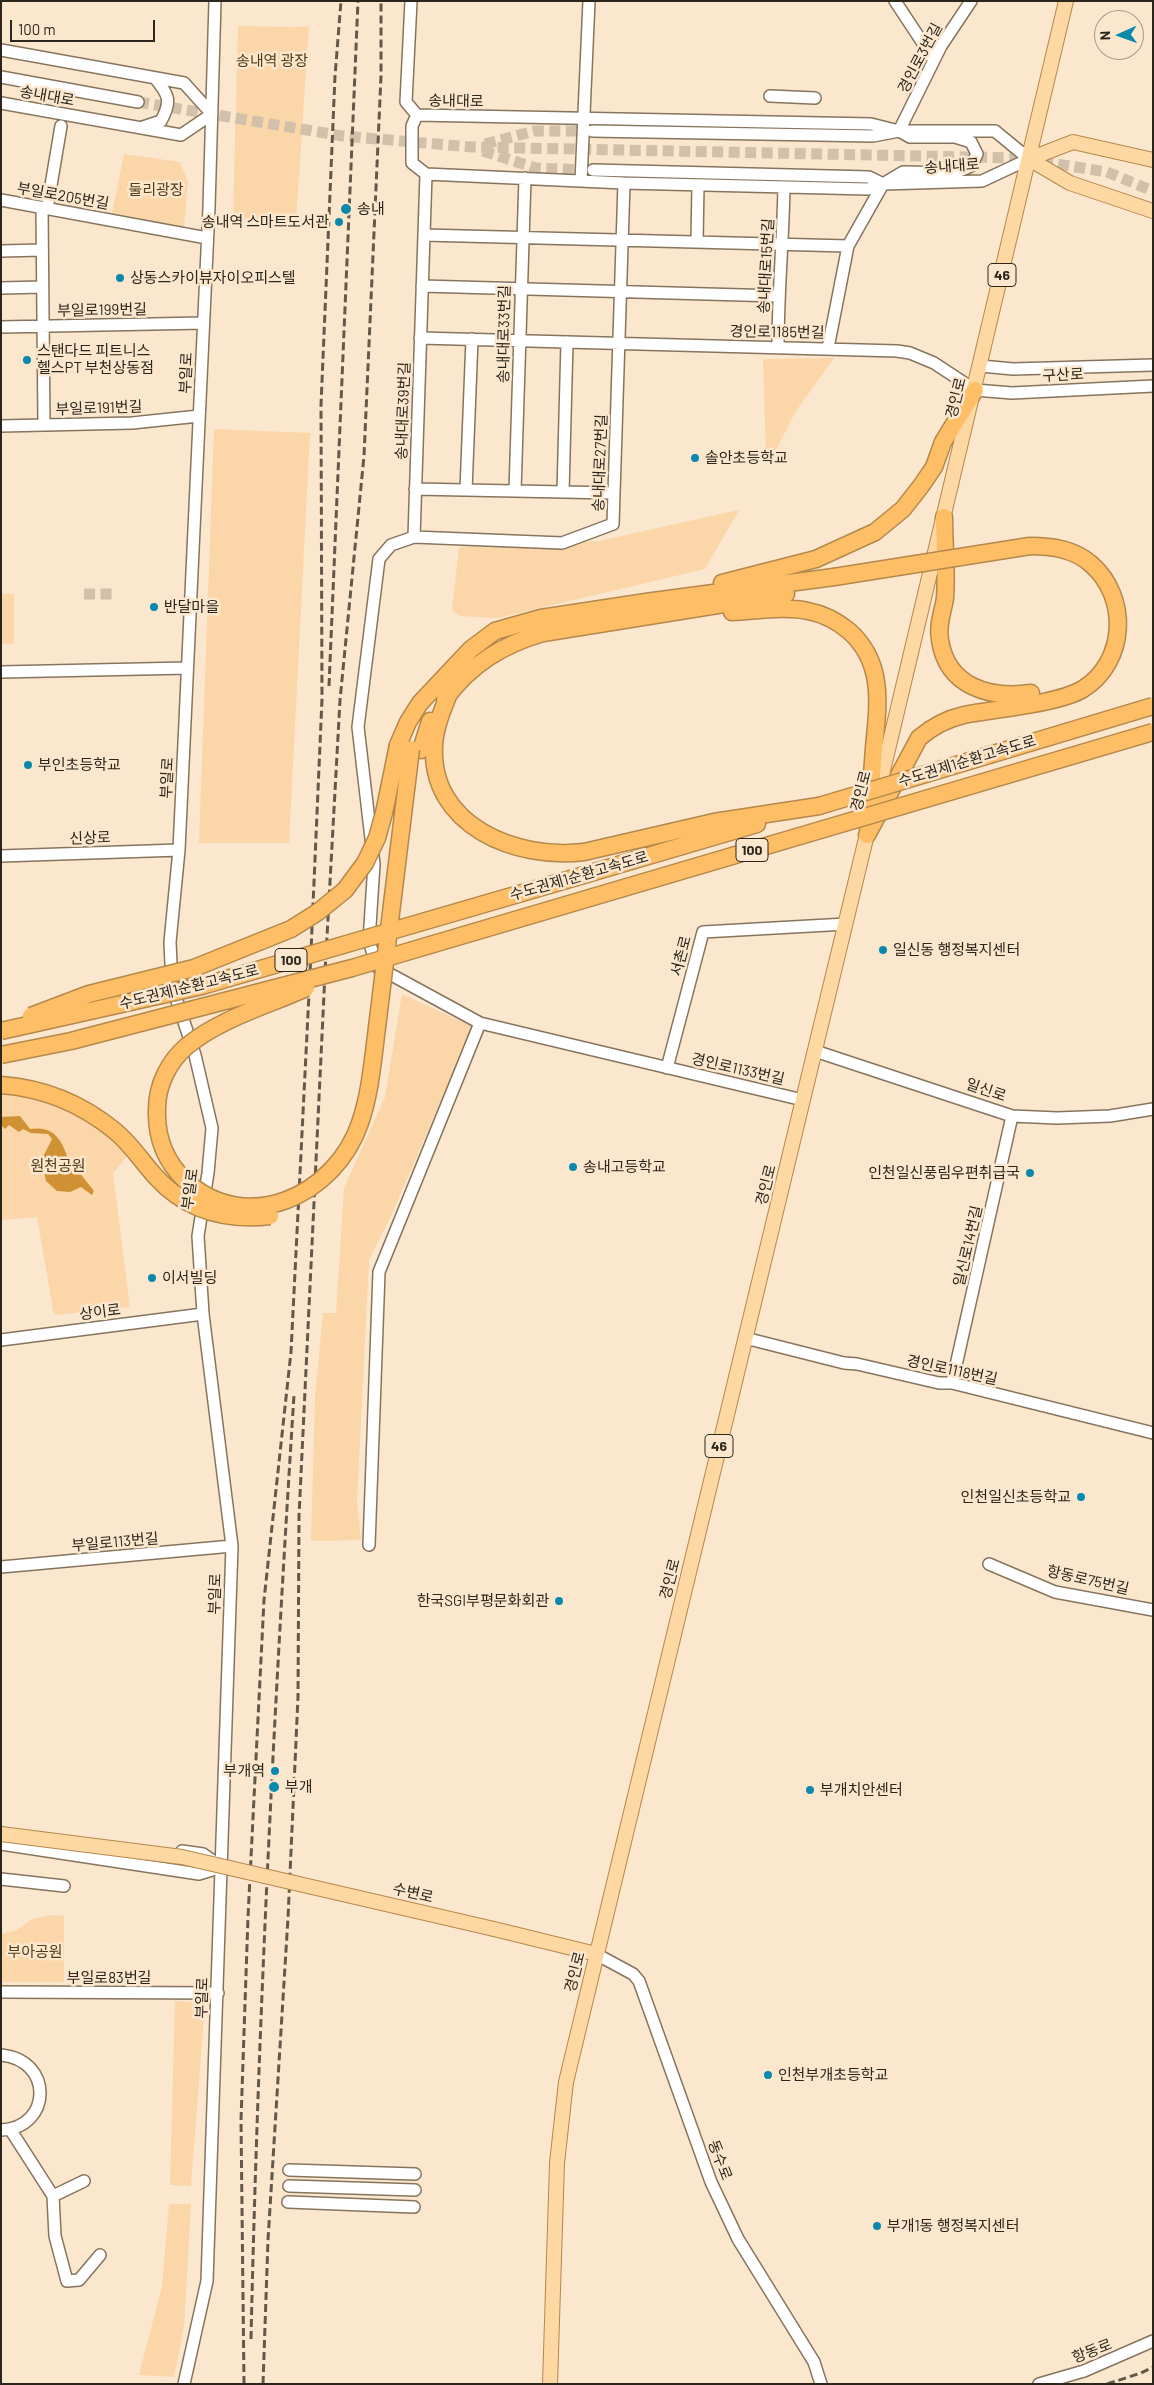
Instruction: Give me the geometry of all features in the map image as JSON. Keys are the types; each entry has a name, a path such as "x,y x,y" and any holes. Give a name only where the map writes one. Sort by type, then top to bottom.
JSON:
{"highway":[{"path":"646,602 816,559 875,532 903,509 921,486 934,467 943,442 975,390"},
{"path":"944,517 944,598 939,639 944,654 958,676 984,692 1000,696 1061,688 1076,682 1088,672 1107,643 1109,621 1106,600 1098,584 1084,570 1067,560 1031,551"},
{"path":"1,1027 89,994 194,968 291,929 318,912 346,890 364,863 377,838 384,813 416,748 436,726 446,685 480,661 516,641 543,633 638,618 836,581 1031,551 1051,546 1071,552 1090,563 1105,579 1115,599 1119,621 1116,645 1108,662 1096,678 1083,689 1063,698 964,714 933,726 919,738 867,835"},
{"path":"352,968 212,1028 186,1047 166,1071 157,1098 156,1125 162,1151 177,1173 196,1190 214,1200 239,1206 269,1206 289,1200 308,1190 327,1174 345,1152 360,1124 368,1092 422,714 472,649 495,631 541,618 646,602 836,581"},
{"path":"638,618 774,610 807,611 834,621 858,639 872,660 877,682 878,708 867,835"},
{"name":"수도권제1순환고속도로","path":"1,1031 202,986 819,806 1153,706"},
{"name":"수도권제1순환고속도로","path":"1,1055 100,1034 352,968 1153,732"},
{"path":"416,748 435,767 440,782 457,812 473,827 492,838 514,847 537,852 562,854 584,852 714,822 819,806"},
{"path":"1,1085 35,1088 58,1096 96,1116 117,1132 141,1156 155,1176 171,1192 196,1207 220,1216 246,1219 275,1215 299,1206 322,1192 339,1177 355,1155 368,1127 377,1097 416,748"}],"main road":[{"name":"경인로","path":"550,2384 559,2143 565,2088 975,390 1066,1"},
{"path":"1029,159 1073,142 1153,160"},
{"path":"1029,159 1070,183 1153,211"},
{"name":"수변로","path":"1,1834 182,1857 596,1954"}],"street":[{"name":"부일로","path":"184,2384 207,2281 232,1546 203,1314 198,1236 208,1173 212,1128 196,1055 172,986 170,942 179,850 207,238 215,1"},
{"path":"410,1 406,102 417,115"},
{"path":"580,181 589,1"},
{"path":"895,1 934,60"},
{"name":"경인로3번길","path":"899,131 934,60 971,1"},
{"path":"1,50 184,83 212,114"},
{"name":"송내대로","path":"1,77 138,102"},
{"path":"140,128 161,121 167,109 167,92 155,78"},
{"path":"770,96 815,98"},
{"name":"송내대로","path":"1,103 181,135 212,114"},
{"name":"송내대로","path":"592,131 873,136 899,131 996,131 1029,159 982,181 883,184 868,189 624,183 426,174 412,163 412,126 417,115 871,124 899,131"},
{"path":"44,425 42,250 44,208 61,126"},
{"path":"828,348 848,246 883,184 903,172 955,173 971,166 977,154 971,142 956,137 910,137 899,131"},
{"name":"송내대로","path":"593,170 869,177 883,184"},
{"name":"송내대로39번길","path":"414,537 426,174"},
{"name":"송내대로33번길","path":"515,491 525,178"},
{"name":"송내대로27번길","path":"414,537 562,543 613,524 624,183"},
{"path":"697,242 698,185"},
{"name":"송내대로15번길","path":"778,347 778,296 783,244 784,187"},
{"name":"부일로205번길","path":"1,200 207,238"},
{"path":"424,235 848,246"},
{"path":"1,251 42,250"},
{"path":"1,288 42,286"},
{"path":"422,286 778,296"},
{"name":"부일로199번길","path":"1,327 203,323"},
{"name":"경인로1185번길","path":"420,338 828,348 910,353 934,363 975,390"},
{"path":"466,490 472,339"},
{"path":"563,492 567,342"},
{"name":"구산로","path":"980,366 1013,369 1153,365"},
{"name":"구산로","path":"975,390 1012,393 1153,386"},
{"name":"부일로191번길","path":"1,426 132,423 199,416"},
{"path":"415,489 614,493"},
{"name":"경인로1133번길","path":"414,537 391,545 379,559 358,727 374,864 369,941 377,967 480,1023 803,1100"},
{"path":"1,672 187,668"},
{"name":"신상로","path":"1,856 179,850"},
{"name":"서촌로","path":"667,1068 703,932 846,924"},
{"path":"369,1545 380,1272 480,1023"},
{"name":"일신로","path":"815,1051 1012,1116 1056,1118 1110,1116 1153,1109"},
{"name":"일신로14번길","path":"952,1383 1012,1116"},
{"name":"상이로","path":"1,1340 203,1314"},
{"name":"경인로1118번길","path":"745,1338 844,1363 857,1364 939,1383 952,1383 1153,1433"},
{"name":"부일로113번길","path":"1,1568 232,1546"},
{"name":"항동로75번길","path":"989,1564 1055,1592 1153,1610"},
{"path":"1,1829 203,1854 222,1866"},
{"path":"1,1844 199,1874 222,1866"},
{"path":"1,1879 64,1886"},
{"name":"동수로","path":"596,1954 633,1974 639,1981 711,2182 738,2240 814,2362 821,2384"},
{"name":"부일로83번길","path":"1,1992 218,1993"},
{"path":"1,2055 13,2056 24,2061 33,2070 39,2082 38,2106 31,2117 22,2125 6,2129 53,2196 54,2236 67,2281 79,2280 100,2255"},
{"path":"290,2170 415,2174"},
{"path":"53,2196 84,2181"},
{"path":"289,2186 415,2190"},
{"path":"288,2202 414,2207"},
{"name":"항동로","path":"1039,2384 1084,2371 1153,2341"}],"green space":[{"name":"송내역 광장","path":"238,26 309,26 296,221 233,218"},
{"name":"둘리광장","path":"124,154 180,162 188,182 184,227 112,213"},
{"path":"834,358 796,411 773,456 766,457 763,359"},
{"path":"214,429 310,433 289,843 199,843"},
{"path":"739,510 705,569 498,618 460,616 452,611 459,547 599,541"},
{"path":"1,594 14,594 14,644 1,644"},
{"path":"402,994 473,1027 390,1218 369,1260 357,1502 361,1540 311,1541 315,1397 323,1313 336,1313 344,1188 385,1097"},
{"name":"원천공원","path":"1,1093 48,1101 81,1115 106,1132 129,1154 113,1173 130,1307 54,1315 37,1217 1,1220"},
{"name":"부아공원","path":"53,1915 64,1916 64,1982 1,1982 1,1934 17,1930 32,1919"},
{"path":"175,2001 205,2003 191,2186 170,2185"},
{"path":"169,2204 191,2204 184,2327 174,2377 139,2375 162,2286"}],"shaded area":[{"path":"20,1116 30,1129 49,1131 60,1140 73,1172 78,1171 94,1191 92,1195 81,1187 70,1192 57,1191 46,1181 44,1171 36,1169 37,1160 41,1161 52,1139 48,1134 31,1133 23,1129 19,1132 9,1125 5,1129 1,1125 1,1117"}],"tunnel":[{"path":"138,102 343,136 472,147 1020,158 1107,172 1153,191"},
{"path":"485,144 535,131 592,131"},
{"path":"483,151 536,168 589,170"},
{"path":"84,594 117,594"}],"railway":[{"path":"244,2384 241,2120 248,1917 264,1600 291,1352 310,974 322,699 321,405 335,76 341,1"},
{"path":"329,686 358,1"},
{"path":"263,2384 268,2240 288,1918 298,1697 299,1516 325,973 340,700 364,456 381,76 381,1"},
{"path":"251,2339 268,1867 294,1395"},
{"path":"1107,2384 1153,2367"}],"place":[{"name":"송내","path":"346,209"},
{"name":"송내역 스마트도서관","path":"339,222"},
{"name":"상동스카이뷰자이오피스텔","path":"120,278"},
{"name":"스탠다드 피트니스 헬스PT 부천상동점","path":"27,360"},
{"name":"솔안초등학교","path":"695,458"},
{"name":"반달마을","path":"154,607"},
{"name":"부인초등학교","path":"28,765"},
{"name":"일신동 행정복지센터","path":"883,950"},
{"name":"송내고등학교","path":"573,1167"},
{"name":"인천일신풍림우편취급국","path":"1030,1173"},
{"name":"이서빌딩","path":"152,1278"},
{"name":"인천일신초등학교","path":"1081,1497"},
{"name":"한국SGI부평문화회관","path":"559,1601"},
{"name":"부개역","path":"275,1771"},
{"name":"부개","path":"274,1787"},
{"name":"부개치안센터","path":"810,1790"},
{"name":"인천부개초등학교","path":"768,2075"},
{"name":"부개1동 행정복지센터","path":"877,2226"}]}
